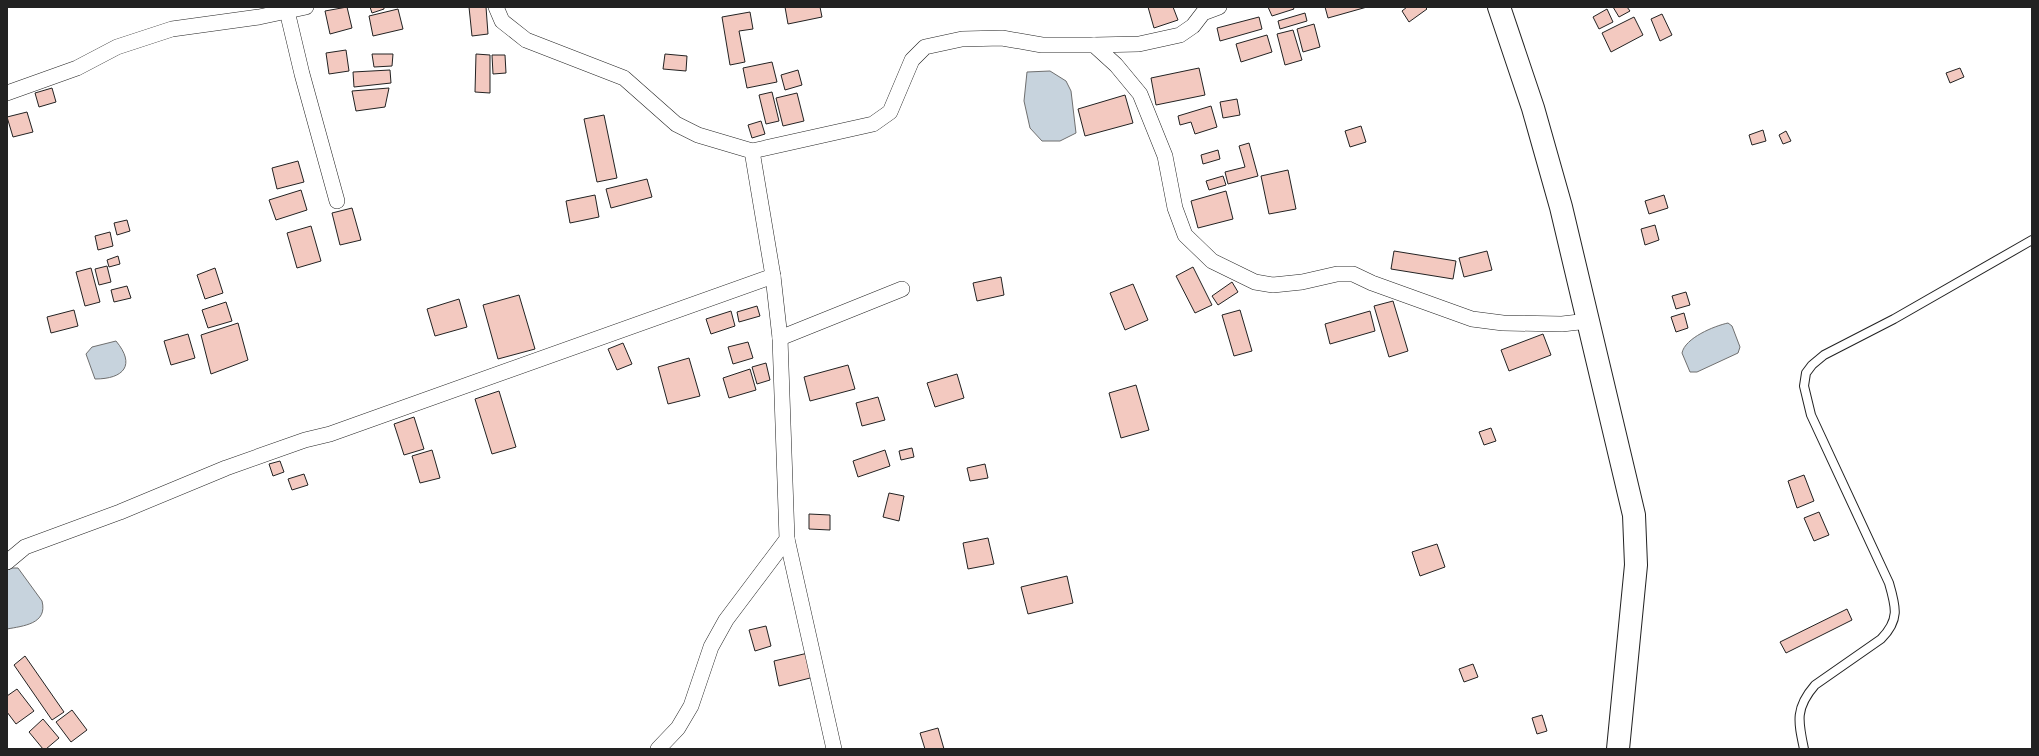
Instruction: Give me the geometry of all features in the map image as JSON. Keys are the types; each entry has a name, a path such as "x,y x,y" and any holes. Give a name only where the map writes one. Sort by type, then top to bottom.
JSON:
{"highway":[{"path":"1498,7 1533,108 1560,207 1634,516 1636,565 1618,749"}],"street":[{"path":"7,93 77,68 117,47 172,30 306,7"},
{"path":"496,7 502,21 526,40 624,78 676,124 698,135 752,152 873,124 890,112 912,60 925,47 962,39 1002,38 1042,45 1138,44 1180,35 1193,26 1203,13 1219,7"},
{"path":"287,11 304,81 337,200"},
{"path":"1094,45 1116,65 1140,94 1165,156 1175,208 1185,235 1212,262 1255,282 1273,285 1302,282 1337,274 1353,274 1372,283 1472,319 1503,323 1562,324 1588,321"},
{"path":"752,152 773,276 780,338 787,539 834,749"},
{"path":"7,562 25,547 120,512 226,468 305,440 330,434 773,276"},
{"path":"780,338 902,289"},
{"path":"658,749 678,728 690,706 711,647 726,620 787,539"}],"lane":[{"path":"1804,749 1798,716 1807,694 1816,685 1881,639 1889,631 1894,622 1895,613 1889,583 1811,415 1804,386 1806,373 1812,365 1824,355 1894,319 2032,240"}],"shaded area":[{"path":"1050,71 1066,81 1071,91 1076,133 1060,141 1042,141 1030,128 1024,101 1027,72"},
{"path":"1728,323 1732,326 1740,347 1738,353 1697,372 1690,372 1682,353 1688,342 1715,327"},
{"path":"116,341 125,357 126,364 124,369 120,373 113,376 95,379 86,354 92,347"},
{"path":"11,568 18,568 42,601 43,609 38,619 33,622 20,627 7,629 7,570"}],"building":[{"path":"347,7 352,28 330,34 325,11"},
{"path":"370,7 384,7 384,9 372,13"},
{"path":"469,7 486,7 488,34 472,36"},
{"path":"785,7 820,7 822,17 788,24"},
{"path":"1148,7 1173,7 1178,20 1154,28"},
{"path":"1268,7 1293,7 1294,9 1272,16"},
{"path":"1325,7 1367,7 1328,18"},
{"path":"1407,7 1425,7 1427,9 1409,22 1402,11"},
{"path":"1613,7 1627,7 1630,11 1619,17"},
{"path":"398,9 403,29 373,36 369,16"},
{"path":"1607,9 1613,22 1599,29 1593,17"},
{"path":"750,12 753,29 739,31 745,62 730,65 722,17"},
{"path":"1305,13 1307,21 1280,29 1278,21"},
{"path":"1662,14 1672,35 1660,41 1651,19"},
{"path":"1259,17 1262,29 1220,41 1217,28"},
{"path":"1634,17 1643,35 1611,52 1602,33"},
{"path":"1314,24 1320,47 1303,52 1297,29"},
{"path":"1293,30 1302,60 1285,65 1277,34"},
{"path":"1267,35 1272,52 1241,62 1236,44"},
{"path":"346,50 349,71 329,74 326,53"},
{"path":"372,54 393,54 392,66 374,67"},
{"path":"476,54 490,55 490,93 475,92"},
{"path":"665,54 687,56 686,71 663,69"},
{"path":"492,55 505,55 506,73 493,74"},
{"path":"772,62 777,82 747,88 743,68"},
{"path":"1199,68 1205,95 1156,105 1151,78"},
{"path":"1960,68 1964,77 1950,83 1946,73"},
{"path":"390,70 391,83 354,87 353,72"},
{"path":"798,70 802,85 785,90 781,75"},
{"path":"52,88 56,102 39,107 35,93"},
{"path":"389,88 385,107 356,111 352,91"},
{"path":"772,92 779,121 766,124 759,95"},
{"path":"797,93 804,121 783,126 776,98"},
{"path":"1125,95 1133,123 1085,136 1078,109"},
{"path":"1237,99 1240,115 1223,118 1220,102"},
{"path":"1211,106 1217,127 1195,134 1191,122 1180,125 1178,116"},
{"path":"27,112 33,132 13,137 7,117"},
{"path":"604,115 617,178 597,182 584,119"},
{"path":"761,121 765,134 752,138 748,125"},
{"path":"1361,126 1366,142 1350,147 1345,131"},
{"path":"1763,130 1766,141 1752,145 1749,135"},
{"path":"1786,131 1791,141 1783,144 1779,135"},
{"path":"1249,143 1258,176 1228,184 1225,172 1245,167 1239,146"},
{"path":"1218,150 1220,159 1203,164 1201,155"},
{"path":"298,161 304,182 277,189 272,168"},
{"path":"1288,170 1296,209 1269,214 1261,176"},
{"path":"1223,176 1226,185 1209,190 1206,181"},
{"path":"647,179 652,197 611,208 606,189"},
{"path":"301,190 307,210 276,220 269,200"},
{"path":"1226,191 1233,219 1198,228 1191,201"},
{"path":"595,195 599,217 570,223 566,201"},
{"path":"1664,195 1668,208 1649,214 1645,201"},
{"path":"352,208 361,240 340,245 332,213"},
{"path":"127,220 130,231 117,235 114,223"},
{"path":"1655,225 1659,240 1645,245 1641,229"},
{"path":"311,226 321,261 297,268 287,233"},
{"path":"110,232 113,246 98,250 95,236"},
{"path":"1394,251 1456,261 1453,279 1391,269"},
{"path":"1487,251 1492,270 1464,277 1459,258"},
{"path":"118,256 120,264 109,267 107,260"},
{"path":"107,266 111,282 99,285 95,269"},
{"path":"1193,267 1212,305 1195,313 1176,276"},
{"path":"91,268 100,302 85,306 76,272"},
{"path":"215,268 223,293 205,299 197,275"},
{"path":"1001,277 1004,295 977,301 973,283"},
{"path":"1232,282 1238,292 1218,305 1212,296"},
{"path":"1133,284 1148,320 1125,330 1110,293"},
{"path":"127,286 131,298 114,302 111,290"},
{"path":"1686,292 1690,305 1676,309 1672,296"},
{"path":"519,295 535,349 498,359 483,305"},
{"path":"459,299 467,327 435,336 427,309"},
{"path":"1393,301 1408,351 1389,357 1374,306"},
{"path":"226,302 232,321 208,328 202,310"},
{"path":"757,306 760,316 739,322 737,312"},
{"path":"74,310 78,326 51,333 47,317"},
{"path":"1240,310 1252,351 1234,356 1222,315"},
{"path":"731,311 735,326 711,334 706,319"},
{"path":"1370,311 1375,331 1330,344 1325,324"},
{"path":"1684,313 1688,328 1676,332 1671,317"},
{"path":"238,323 248,360 211,374 201,335"},
{"path":"188,334 195,358 171,365 164,341"},
{"path":"1543,334 1551,355 1509,371 1501,350"},
{"path":"748,342 753,358 733,364 728,347"},
{"path":"623,343 632,364 617,370 608,349"},
{"path":"689,358 700,396 668,404 658,367"},
{"path":"766,363 770,380 757,384 752,367"},
{"path":"848,365 855,389 810,401 804,377"},
{"path":"750,369 756,390 729,398 723,378"},
{"path":"957,374 964,398 935,407 927,383"},
{"path":"1136,385 1149,430 1121,438 1109,393"},
{"path":"499,391 516,447 492,454 475,399"},
{"path":"878,397 885,420 862,426 856,403"},
{"path":"414,417 424,449 404,455 394,424"},
{"path":"1491,428 1496,441 1484,445 1479,432"},
{"path":"912,448 914,457 901,460 899,451"},
{"path":"432,450 440,478 420,483 412,456"},
{"path":"885,450 890,466 858,477 853,461"},
{"path":"280,461 284,472 273,476 269,464"},
{"path":"985,464 988,478 970,481 967,468"},
{"path":"304,474 308,485 292,490 288,479"},
{"path":"1804,475 1814,501 1797,508 1788,481"},
{"path":"889,493 904,496 899,521 883,517"},
{"path":"1819,512 1829,535 1814,541 1804,518"},
{"path":"809,514 830,515 830,530 809,529"},
{"path":"988,538 994,564 968,569 963,543"},
{"path":"1437,544 1445,567 1420,576 1412,552"},
{"path":"1067,576 1073,603 1028,614 1021,587"},
{"path":"1847,609 1852,620 1786,653 1780,642"},
{"path":"766,626 771,646 755,651 749,630"},
{"path":"808,653 814,677 779,686 774,661"},
{"path":"25,656 64,712 52,720 14,665"},
{"path":"1473,664 1478,677 1464,682 1459,669"},
{"path":"17,689 34,711 16,724 7,712 7,696"},
{"path":"72,710 87,730 71,742 56,722"},
{"path":"1542,715 1547,731 1537,734 1532,718"},
{"path":"43,719 59,738 46,749 43,749 29,732"},
{"path":"938,728 944,749 925,749 920,733"}]}
